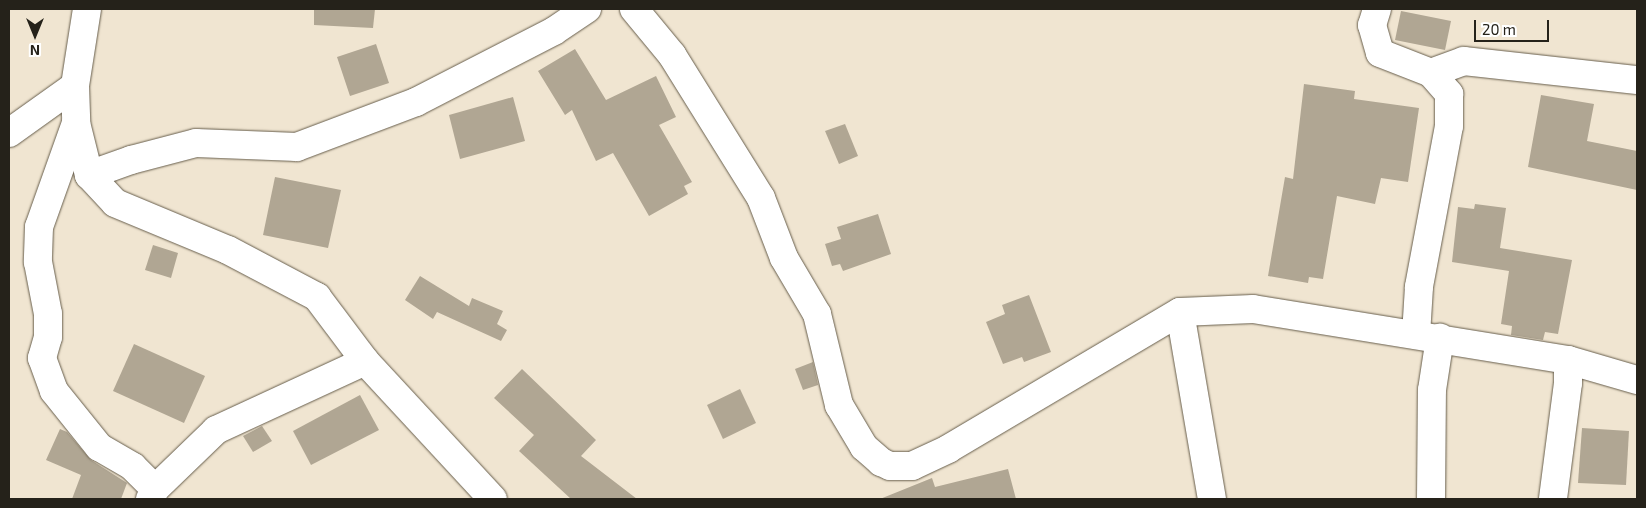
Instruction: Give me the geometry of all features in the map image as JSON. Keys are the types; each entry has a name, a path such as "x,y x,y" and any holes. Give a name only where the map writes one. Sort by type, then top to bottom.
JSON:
{"street":[{"path":"87,9 76,86 76,123 89,175 115,202 228,250 317,297 365,361 493,499"},
{"path":"89,175 131,160 196,144 297,147 416,102 554,31 587,9"},
{"path":"634,9 672,56 761,198 784,258 817,314 839,404 864,448 880,462 890,466 912,466 948,449 1180,312 1253,309 1568,360 1637,380"},
{"path":"1377,9 1372,25 1380,53 1431,73 1449,94 1449,126 1419,287 1428,337 1432,390 1431,499"},
{"path":"1431,73 1464,61 1637,80"},
{"path":"9,134 76,86"},
{"path":"76,123 39,227 38,262 48,314 48,337 42,358 54,391 98,447 133,467 152,494 216,430 365,361"},
{"path":"1180,312 1212,499"},
{"path":"1553,499 1568,383 1568,360"}],"building":[{"path":"314,9 375,9 373,28 314,25"},
{"path":"1401,11 1451,21 1445,50 1395,40"},
{"path":"376,44 389,83 350,96 337,57"},
{"path":"575,49 606,100 656,76 676,117 659,125 692,182 684,186 688,194 649,216 613,153 596,161 572,110 565,115 538,71"},
{"path":"1304,84 1355,91 1354,99 1419,108 1408,182 1381,178 1375,204 1337,196 1323,279 1309,277 1308,283 1268,276 1285,177 1293,179"},
{"path":"1541,95 1594,104 1587,141 1637,151 1637,190 1528,167"},
{"path":"513,97 525,141 460,159 449,115"},
{"path":"845,124 858,156 839,164 825,131"},
{"path":"275,177 341,190 328,248 263,235"},
{"path":"1475,204 1506,208 1500,248 1572,260 1558,334 1545,332 1543,340 1511,335 1512,326 1501,324 1509,271 1452,262 1458,207 1474,209"},
{"path":"878,214 891,254 843,271 840,264 832,266 825,244 841,239 837,227"},
{"path":"153,245 178,253 171,278 145,270"},
{"path":"420,276 469,306 472,298 503,311 497,324 507,330 501,341 437,312 433,319 405,300"},
{"path":"1029,295 1051,352 1024,362 1022,357 1003,364 986,322 1005,314 1002,305"},
{"path":"134,344 205,376 184,423 113,391"},
{"path":"813,362 818,385 803,390 795,369"},
{"path":"522,369 596,440 581,456 637,499 571,499 519,451 534,435 494,398"},
{"path":"740,389 756,423 723,439 707,405"},
{"path":"360,395 379,430 311,465 293,431"},
{"path":"262,426 272,441 253,452 243,436"},
{"path":"1582,428 1629,431 1626,485 1578,483"},
{"path":"60,429 67,432 91,460 127,483 121,499 72,499 81,475 46,460"},
{"path":"1008,469 1016,499 880,499 932,478 935,487"}]}
